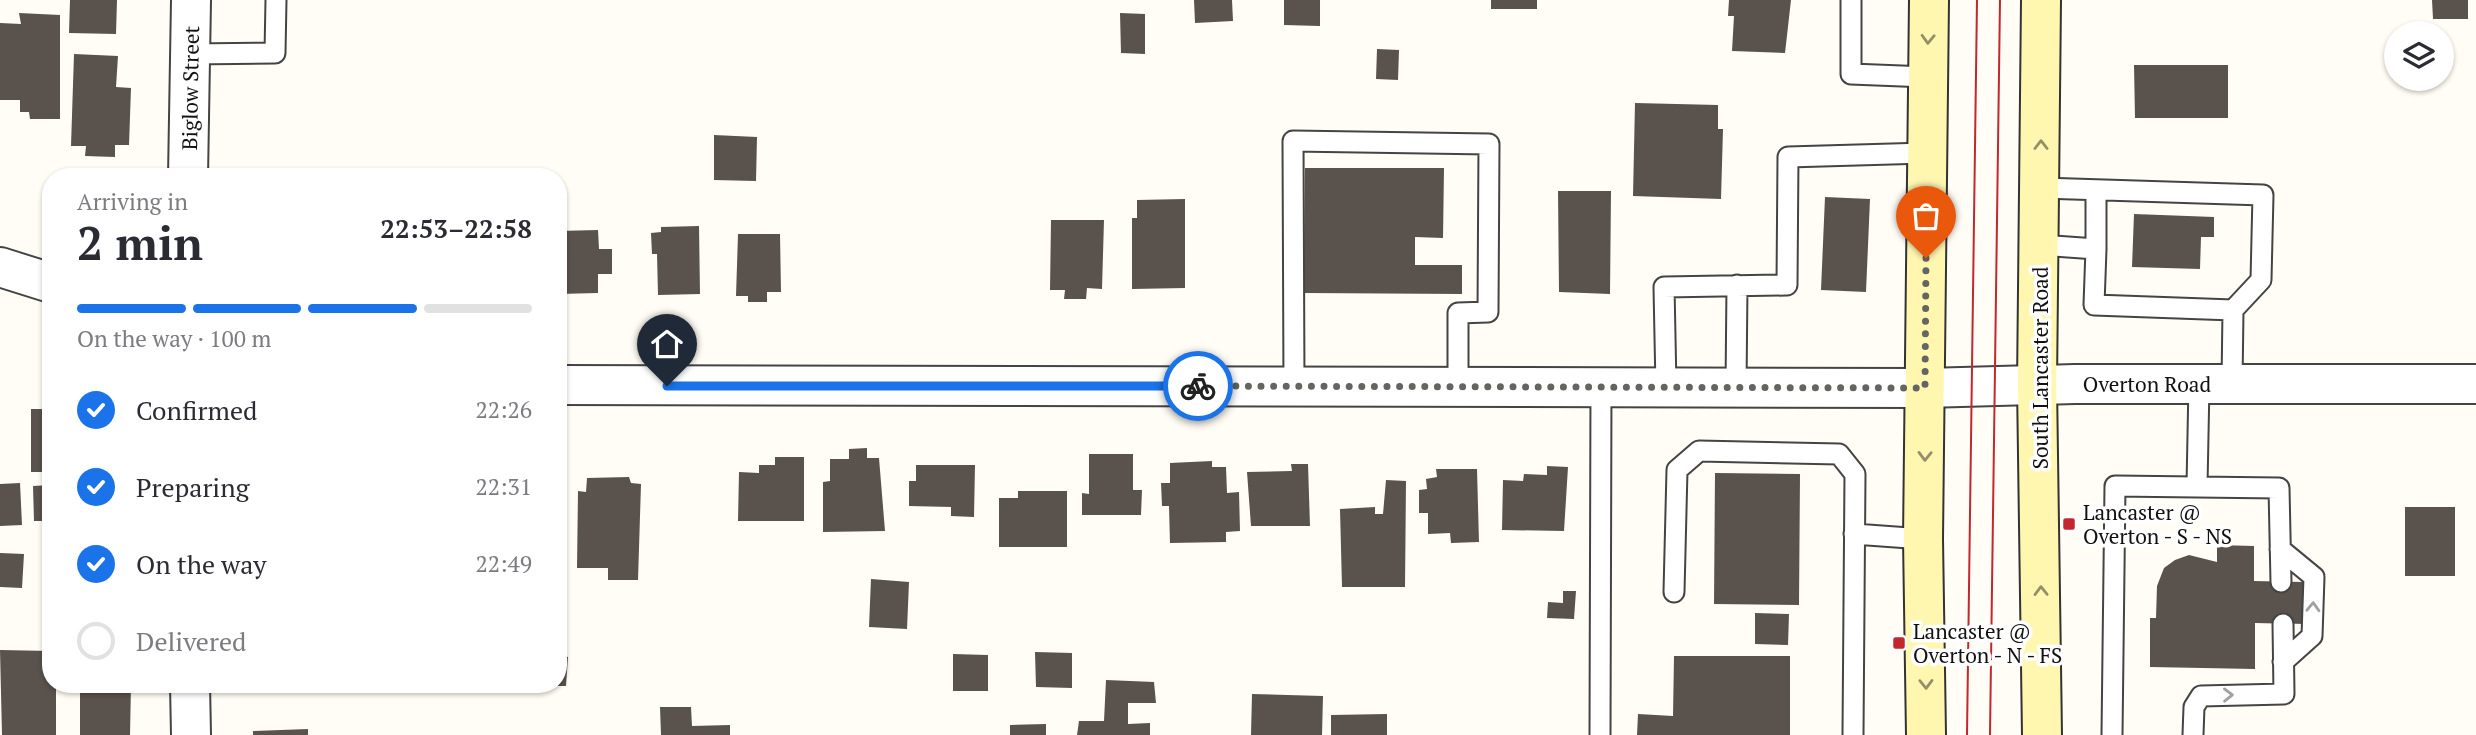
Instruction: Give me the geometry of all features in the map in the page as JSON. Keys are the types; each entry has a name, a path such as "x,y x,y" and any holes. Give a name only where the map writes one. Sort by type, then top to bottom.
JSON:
{"main road":[{"path":"1926,735 1923,539 1929,0"},
{"name":"South Lancaster Road","path":"2041,0 2037,384 2042,735"}],"street":[{"name":"Biglow Street","path":"188,168 191,0"},
{"path":"0,267 42,281"},
{"name":"Overton Road","path":"567,386 1925,388 2037,384 2476,384"},
{"path":"190,693 191,735"}],"lane":[{"path":"190,54 275,53 276,0"},
{"path":"1851,0 1851,74 1927,77"},
{"path":"1294,386 1293,141 1489,144 1488,312 1458,313 1458,386"},
{"path":"1666,387 1664,287 1787,285 1788,157 1926,153"},
{"path":"2040,188 2263,195 2261,280 2233,310 2215,384 2197,486"},
{"path":"2095,190 2094,305 2233,310"},
{"path":"2040,245 2096,249"},
{"path":"1736,387 1737,285"},
{"path":"1600,735 1601,387"},
{"path":"1674,593 1677,470 1699,451 1839,454 1855,474 1853,735"},
{"path":"2112,735 2115,486 2279,488 2281,582"},
{"path":"1854,534 1923,539"},
{"path":"2280,549 2314,577 2312,636 2283,662"},
{"path":"2193,735 2194,707 2202,696 2284,694 2283,624"}],"building":[{"path":"70,0 117,0 116,34 69,33"},
{"path":"1194,0 1232,0 1233,21 1195,23"},
{"path":"1284,0 1320,0 1320,26 1284,25"},
{"path":"1491,0 1537,0 1537,9 1491,9"},
{"path":"1729,0 1791,0 1785,53 1732,51 1734,16 1728,16"},
{"path":"2432,0 2468,0 2468,19 2433,19"},
{"path":"19,13 60,15 60,119 30,119 29,112 20,112 20,100 0,100 0,23 21,24"},
{"path":"1120,13 1145,14 1145,54 1121,53"},
{"path":"1377,49 1399,50 1398,80 1376,79"},
{"path":"74,54 118,56 116,87 131,88 129,145 115,145 115,157 85,156 86,146 71,146"},
{"path":"2134,65 2228,65 2228,118 2135,118"},
{"path":"1635,103 1718,105 1718,129 1723,129 1721,199 1633,196"},
{"path":"714,135 757,137 756,181 714,180"},
{"path":"1305,168 1444,168 1443,238 1415,237 1415,265 1462,265 1462,294 1304,293"},
{"path":"1558,191 1611,191 1610,294 1559,292"},
{"path":"1825,197 1870,199 1866,292 1821,290"},
{"path":"1185,199 1185,288 1132,289 1132,218 1137,218 1137,200"},
{"path":"2134,214 2214,217 2214,237 2201,237 2200,269 2132,267"},
{"path":"1051,220 1104,220 1102,289 1087,288 1086,299 1064,299 1065,290 1050,290"},
{"path":"699,226 700,294 658,295 657,254 652,254 651,233 661,232 661,227"},
{"path":"598,230 599,249 612,249 612,274 598,274 598,293 567,294 567,231"},
{"path":"738,234 780,234 781,292 767,292 767,302 748,302 748,296 736,296"},
{"path":"31,409 42,409 42,472 31,472"},
{"path":"867,448 867,458 879,458 885,531 823,532 823,482 830,481 830,459 849,459 849,449"},
{"path":"1089,454 1133,454 1133,490 1142,490 1141,515 1082,515 1082,493 1089,494"},
{"path":"775,457 804,457 804,521 738,521 739,472 759,473 759,465 775,465"},
{"path":"1212,461 1212,467 1226,467 1227,493 1239,492 1240,531 1226,532 1226,542 1170,543 1169,506 1162,506 1161,483 1170,483 1170,463"},
{"path":"1291,464 1308,464 1310,526 1251,526 1247,472 1292,471"},
{"path":"916,465 975,465 974,517 951,516 951,507 909,506 909,481 916,481"},
{"path":"1547,466 1568,467 1564,531 1502,530 1503,480 1523,481 1524,474 1547,475"},
{"path":"1436,469 1477,469 1479,542 1451,543 1450,533 1428,534 1428,513 1419,513 1419,490 1427,489 1426,479 1437,477"},
{"path":"1715,473 1800,474 1799,605 1714,604"},
{"path":"629,477 631,483 641,484 638,580 608,580 608,568 577,568 578,491 586,492 587,478"},
{"path":"1386,480 1406,481 1405,587 1342,587 1340,509 1375,507 1375,514 1383,514"},
{"path":"20,483 22,525 0,526 0,484"},
{"path":"33,486 42,486 42,521 34,521"},
{"path":"1018,491 1067,491 1067,547 999,547 999,498 1018,498"},
{"path":"2405,507 2455,507 2455,576 2405,576"},
{"path":"2217,545 2254,546 2254,581 2305,582 2305,624 2255,623 2255,669 2150,667 2150,618 2156,618 2157,586 2164,568 2189,555 2217,562"},
{"path":"0,553 24,554 22,588 0,587"},
{"path":"871,579 909,582 907,629 869,627"},
{"path":"1563,591 1576,591 1574,619 1547,618 1548,602 1563,603"},
{"path":"1755,613 1789,614 1788,645 1755,644"},
{"path":"0,650 42,651 42,693 56,693 56,735 2,735"},
{"path":"1035,652 1072,653 1072,688 1036,687"},
{"path":"953,654 988,655 988,691 953,691"},
{"path":"1674,656 1790,656 1790,735 1637,735 1638,714 1673,716"},
{"path":"1106,680 1154,682 1156,703 1128,703 1128,724 1150,723 1150,735 1077,735 1079,721 1104,721"},
{"path":"80,693 131,693 130,735 80,735"},
{"path":"1252,694 1323,696 1322,735 1251,735"},
{"path":"660,707 691,707 692,726 730,725 730,735 661,735"},
{"path":"1387,714 1387,735 1331,735 1331,715"},
{"path":"1046,724 1046,735 1010,735 1010,725"},
{"path":"308,729 308,735 253,735 253,731"}],"tram line":[{"path":"1967,735 1977,0"},
{"path":"1990,735 2000,0"}],"way so far":[{"path":"1198,386 1925,388 1926,258"}],"place":[{"name":"Lancaster @ Overton - S - NS","path":"2069,524"},
{"name":"Lancaster @ Overton - N - FS","path":"1899,643"}],"route":[{"path":"667,386 1198,386"}]}
